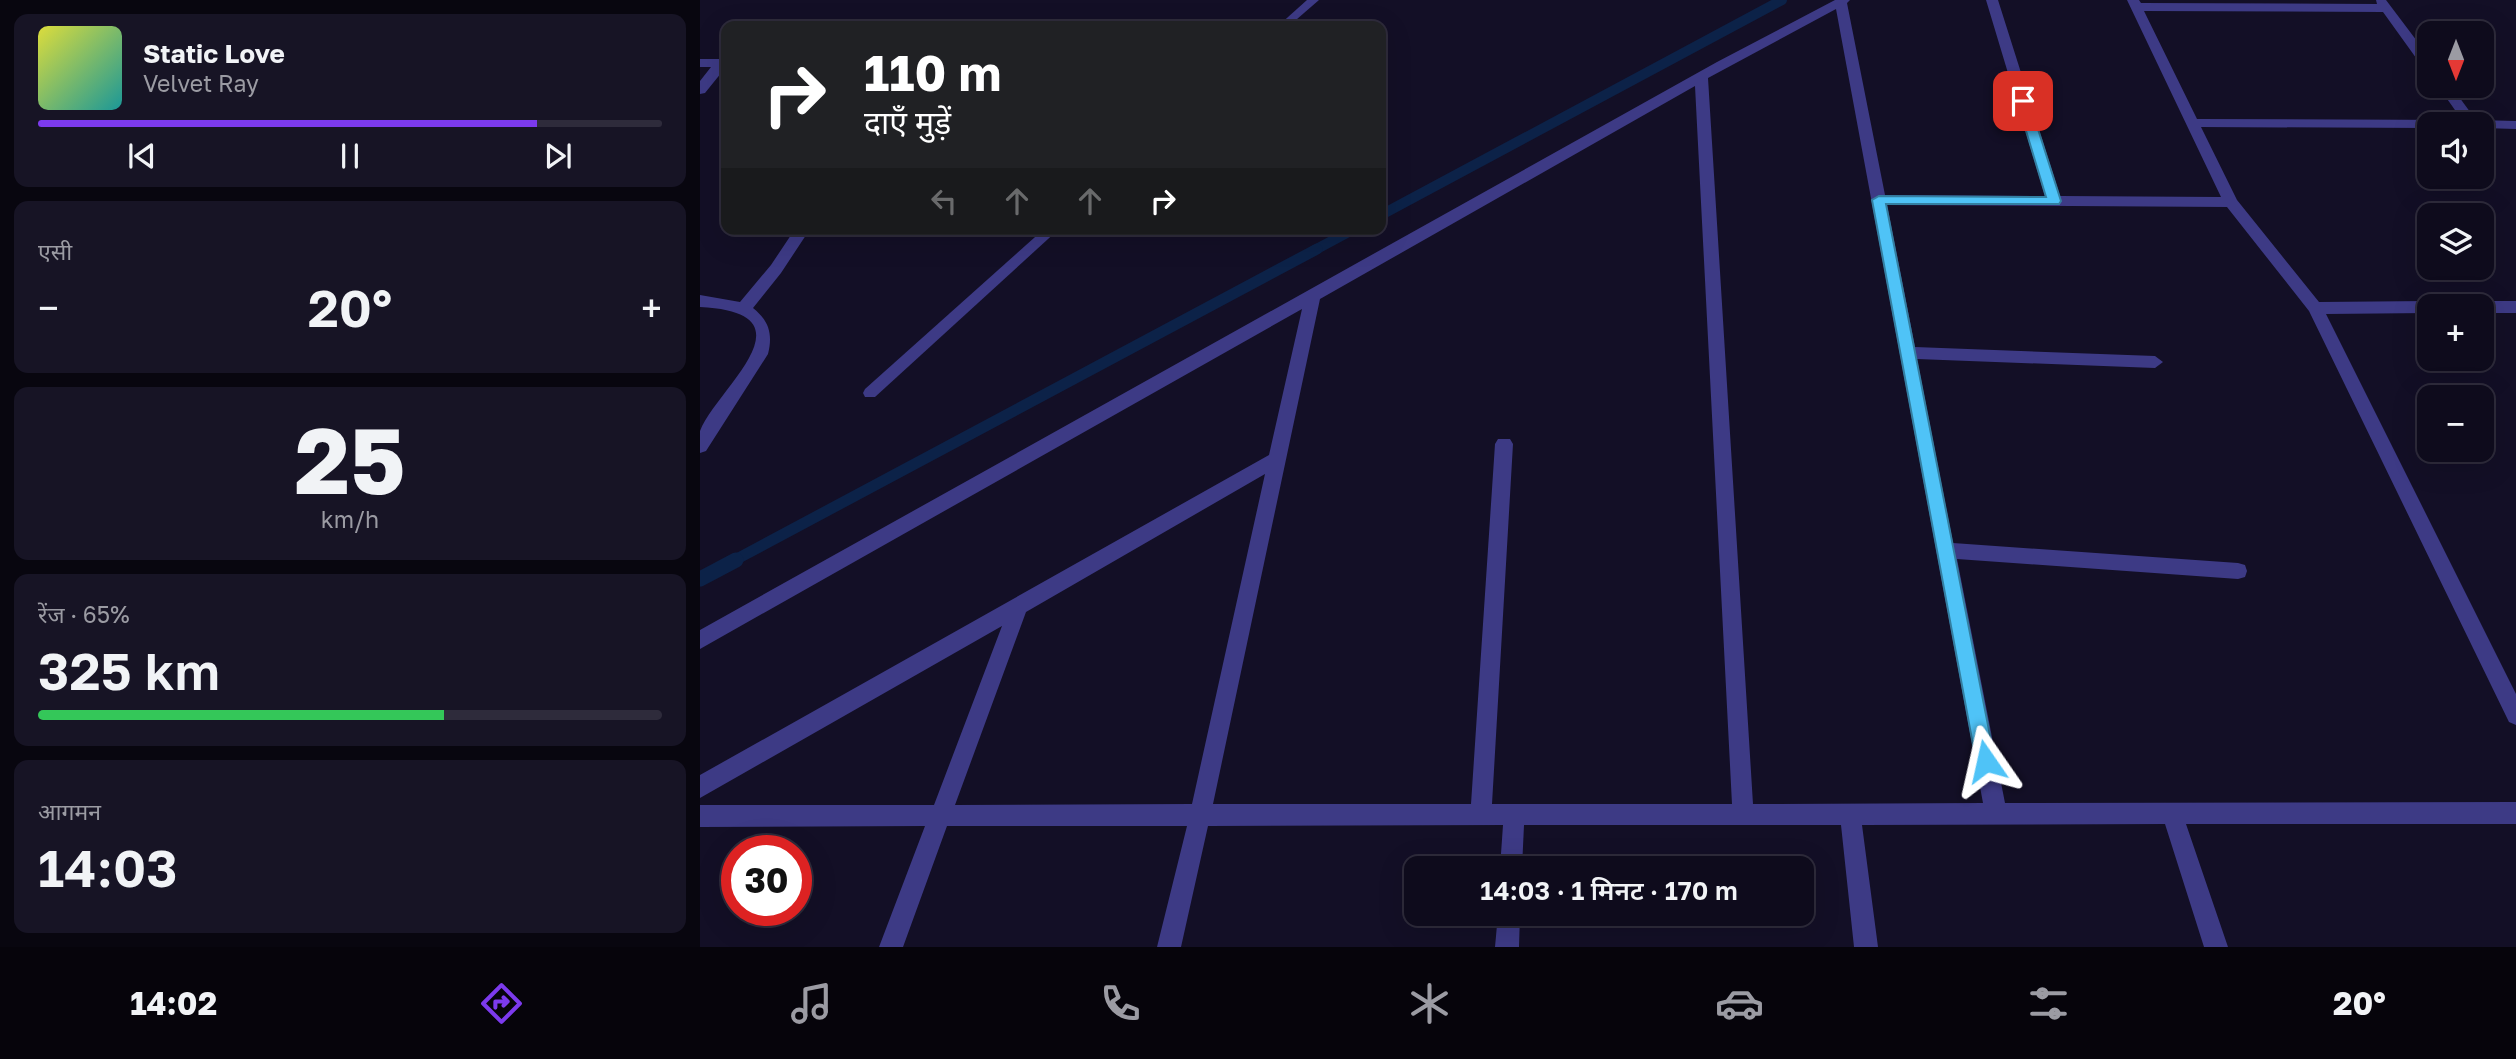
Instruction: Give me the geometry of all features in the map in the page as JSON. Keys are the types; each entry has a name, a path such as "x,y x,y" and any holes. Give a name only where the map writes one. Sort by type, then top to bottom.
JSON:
{"street":[{"path":"1993,0 2054,201"},
{"path":"700,639 1312,298 1701,77 1842,1 1996,814"},
{"path":"2417,49 2383,4 2135,4 2231,202 2315,308 2516,715"},
{"path":"700,63 721,63"},
{"path":"700,90 721,66"},
{"path":"1701,77 1743,814"},
{"path":"2193,123 2417,124"},
{"path":"2494,124 2516,125"},
{"path":"1879,200 2231,202"},
{"path":"744,308 776,270 799,235"},
{"path":"1169,947 1312,298"},
{"path":"700,301 721,301 744,308 756,318 762,334 761,353 700,446"},
{"path":"2315,308 2417,307"},
{"path":"2494,307 2516,307"},
{"path":"1908,353 2155,362"},
{"path":"1481,814 1504,444"},
{"path":"700,787 1277,459"},
{"path":"1945,550 2238,571"},
{"path":"891,947 1019,605"},
{"path":"700,816 2516,813"},
{"path":"1512,856 1514,814"},
{"path":"1850,814 1866,947"},
{"path":"2172,814 2216,947"},
{"path":"1507,947 1508,926"}],"lane":[{"path":"1289,21 1314,0"},
{"path":"870,393 1046,235"}],"waterway":[{"path":"1386,212 1782,0"},
{"path":"1313,251 1343,235"},
{"path":"733,561 1317,249"},
{"path":"700,579 736,560"}],"route":[{"path":"1986,761 1879,200 2054,201 2023,101"}]}
